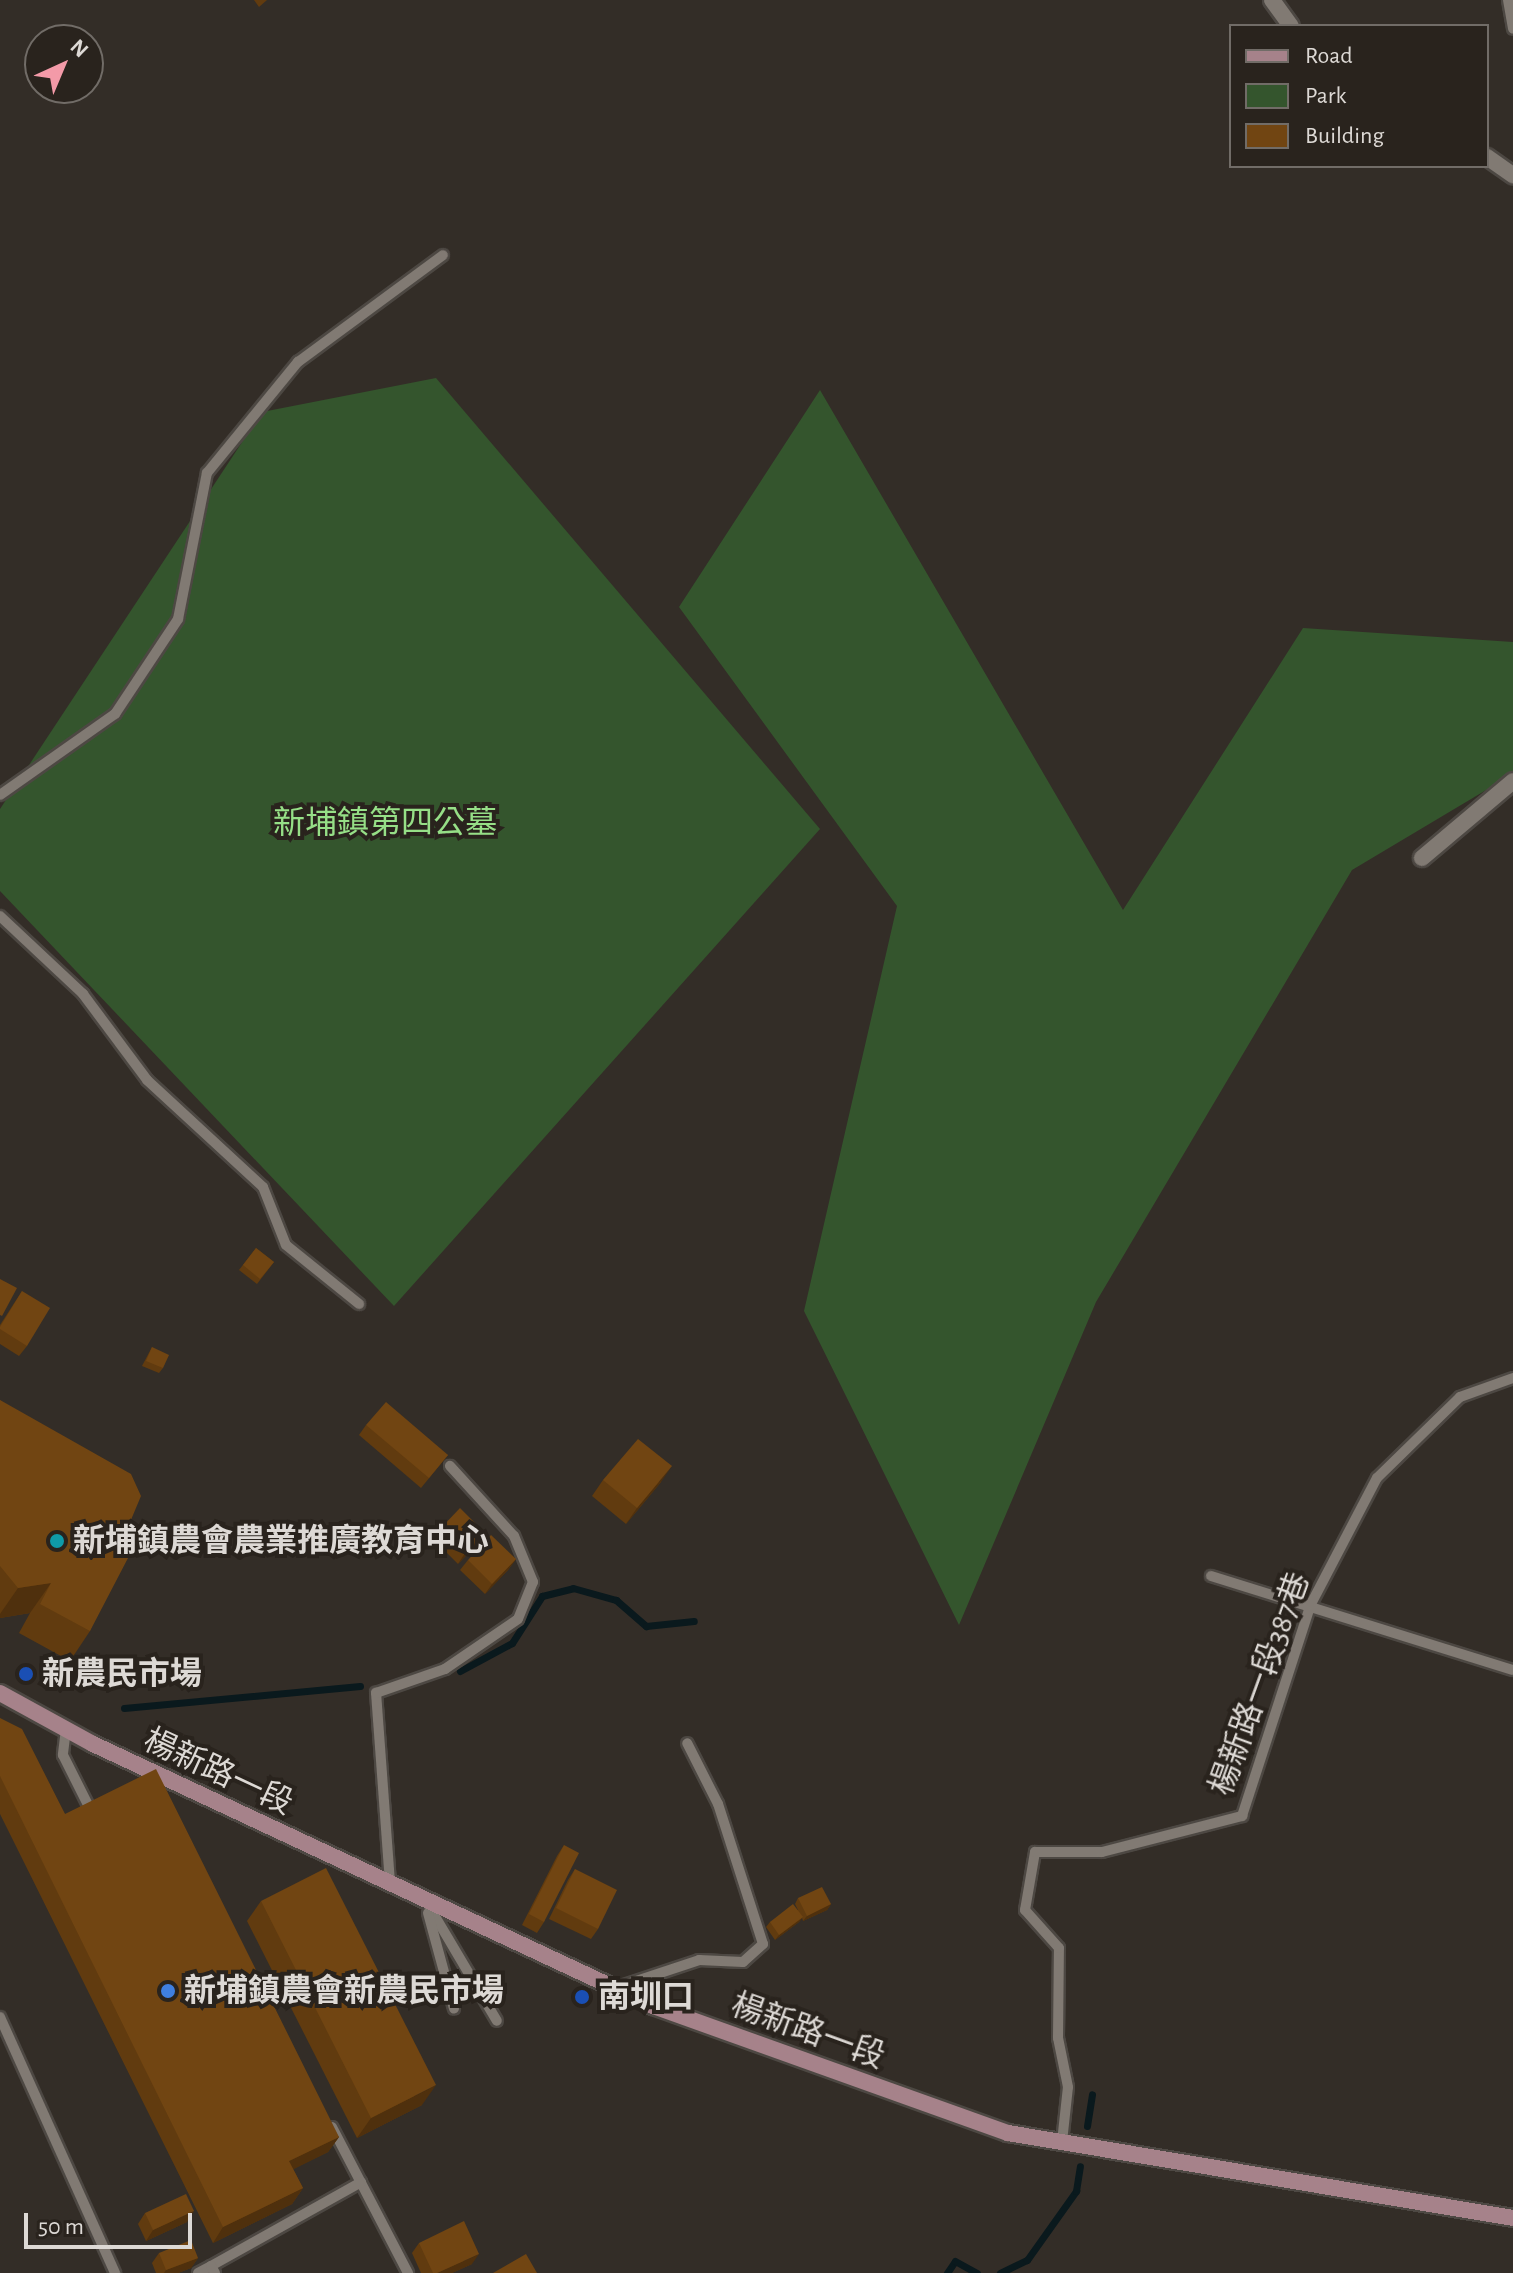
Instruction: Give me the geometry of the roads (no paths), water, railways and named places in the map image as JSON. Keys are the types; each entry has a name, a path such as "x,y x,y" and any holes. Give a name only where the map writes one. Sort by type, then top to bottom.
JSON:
{"main road":[{"name":"楊新路一段","path":"0,1693 143,1768 615,1988 1008,2133 1513,2218"}],"street":[{"path":"1272,0 1290,24"},
{"path":"1489,158 1513,175"},
{"path":"1422,858 1513,781"}],"lane":[{"path":"1508,0 1513,29"},
{"path":"0,795 115,714 178,619 207,473 298,362 443,255"},
{"path":"0,916 83,994 147,1080 263,1187 286,1245 359,1304"},
{"name":"楊新路一段387巷","path":"1062,2142 1068,2087 1058,2038 1059,1948 1025,1910 1035,1852 1102,1852 1242,1816 1311,1604 1377,1478 1460,1397 1512,1377"},
{"path":"390,1883 376,1693 445,1669 518,1619 533,1582 514,1536 450,1466"},
{"path":"1211,1576 1311,1604 1513,1670"},
{"path":"66,1729 63,1755 91,1811"},
{"path":"615,1988 699,1960 743,1962 763,1944 718,1804 687,1743"},
{"path":"143,1768 158,1795"},
{"path":"425,1899 454,2009"},
{"path":"425,1899 497,2021"},
{"path":"0,2017 115,2273"},
{"path":"325,2113 408,2273"},
{"path":"198,2273 213,2270 361,2182"}],"waterway":[{"path":"460,1671 512,1643 542,1596 573,1588 616,1600 646,1626 694,1621"},
{"path":"124,1708 360,1686"},
{"path":"1087,2126 1092,2094"},
{"path":"1000,2273 1027,2260 1076,2191 1080,2166"},
{"path":"947,2273 955,2261 977,2273"}],"place":[{"name":"新埔鎮農會農業推廣教育中心","path":"57,1541"},
{"name":"新農民市場","path":"26,1674"},
{"name":"新埔鎮農會新農民市場","path":"168,1991"},
{"name":"南圳口","path":"582,1997"}],"park label":[{"name":"新埔鎮第四公墓","path":"385,823"}]}
